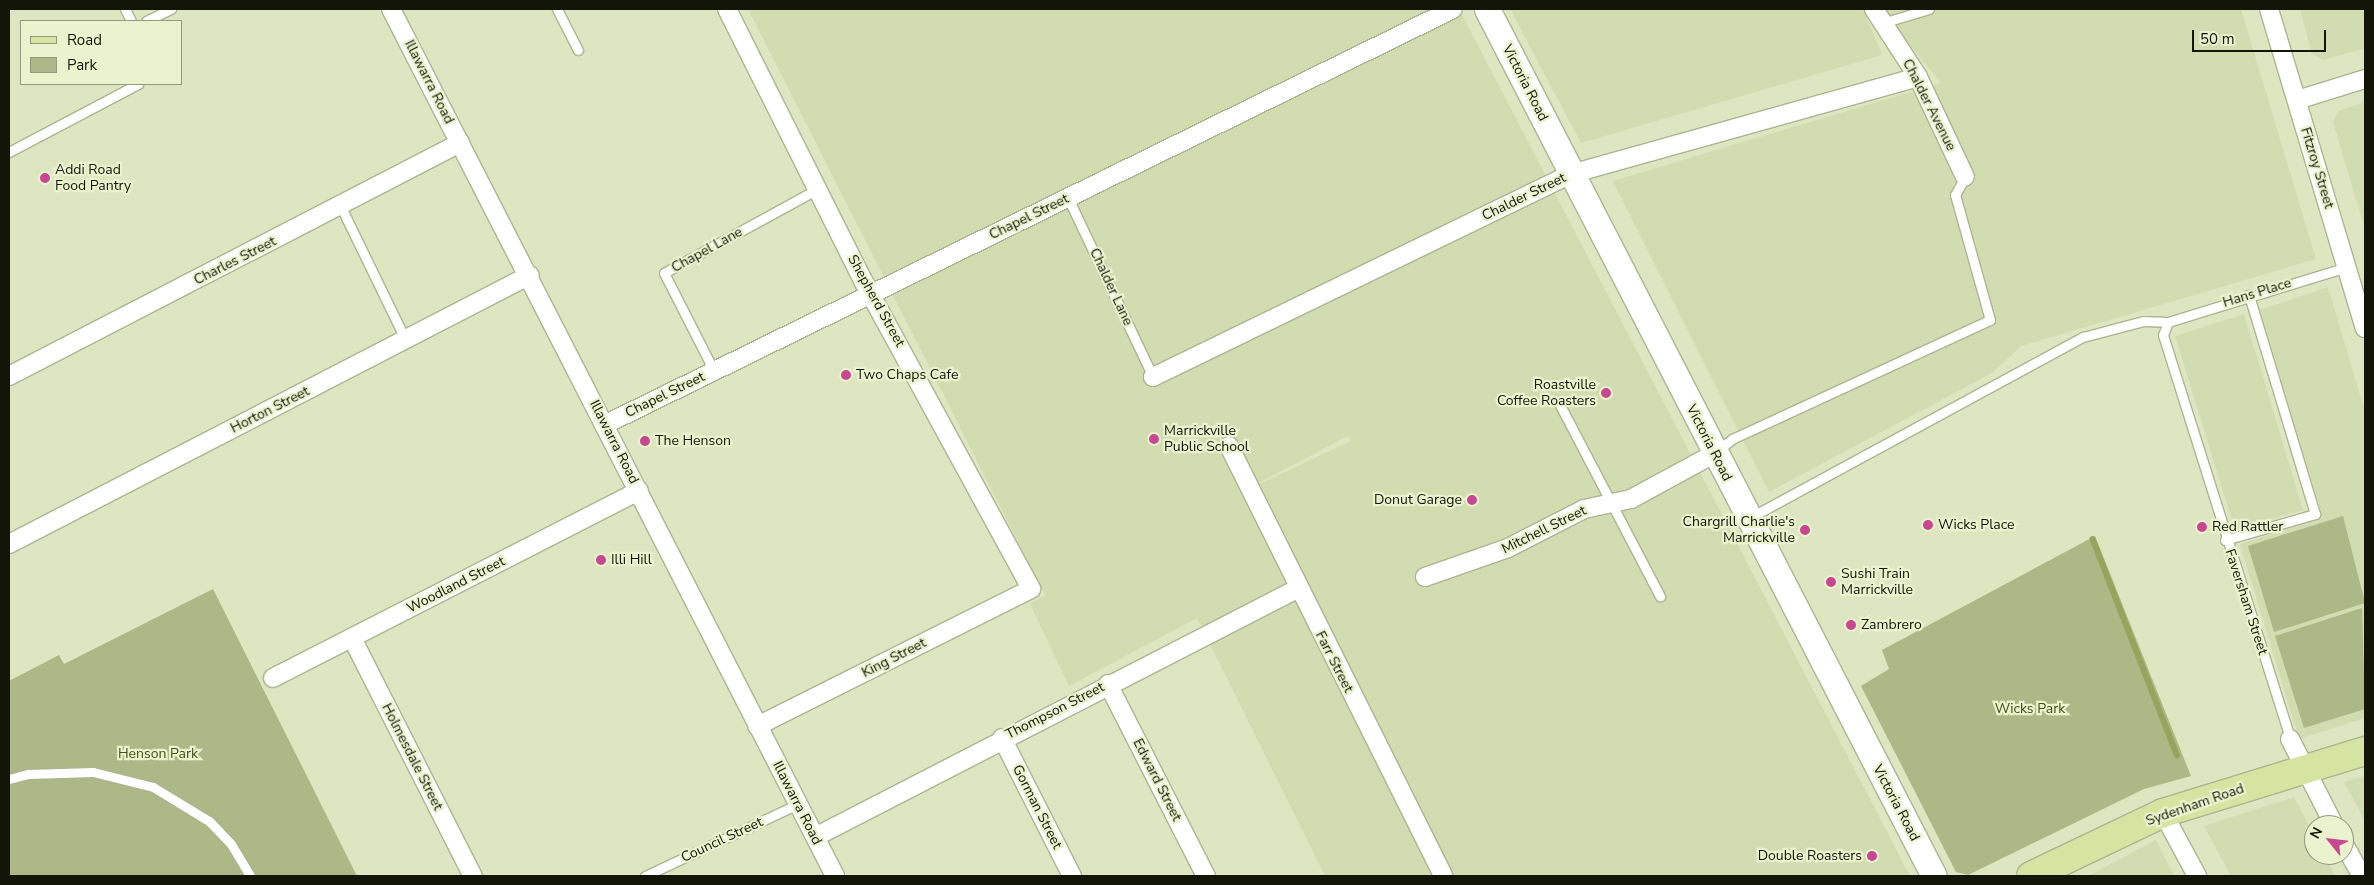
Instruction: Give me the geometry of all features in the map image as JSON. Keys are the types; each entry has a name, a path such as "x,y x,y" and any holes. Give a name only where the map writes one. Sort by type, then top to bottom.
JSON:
{"main road":[{"name":"Victoria Road","path":"1487,9 1714,454 1934,876"},
{"name":"Sydenham Road","path":"2032,876 2060,870 2163,813 2365,751"}],"street":[{"name":"Illawarra Road","path":"391,9 530,275 604,425 835,876"},
{"name":"Shepherd Street","path":"727,9 871,293 1030,589"},
{"name":"Chapel Street","path":"604,425 1453,9"},
{"name":"Fitzroy Street","path":"2270,9 2365,328"},
{"name":"Chalder Avenue","path":"1878,16 1918,77 1965,177"},
{"name":"Chalder Street","path":"1153,377 1571,174 1918,77"},
{"path":"2297,100 2365,79"},
{"name":"Charles Street","path":"9,376 341,207 460,143"},
{"name":"Horton Street","path":"9,544 406,341 530,275"},
{"name":"Farr Street","path":"1229,446 1297,589 1443,876"},
{"name":"Mitchell Street","path":"1425,577 1508,548 1584,509 1631,499 1714,454"},
{"name":"Woodland Street","path":"273,678 639,491"},
{"name":"King Street","path":"757,726 1030,589"},
{"name":"Thompson Street","path":"815,837 1002,738 1297,589"},
{"name":"Holmesdale Street","path":"352,638 473,876"},
{"name":"Edward Street","path":"1108,684 1206,876"},
{"name":"Gorman Street","path":"1002,738 1072,876"},
{"path":"2290,739 2304,770 2329,815"},
{"path":"2163,813 2197,876"},
{"path":"2354,862 2362,876"}],"lane":[{"path":"148,20 171,9"},
{"path":"557,9 578,50"},
{"path":"1878,16 1929,9"},
{"path":"9,152 136,85"},
{"path":"1714,454 1732,439 1990,320 1955,195 1965,177"},
{"name":"Chapel Lane","path":"714,371 664,273 819,188"},
{"name":"Chalder Lane","path":"1068,198 1153,377"},
{"path":"341,207 406,341"},
{"name":"Hans Place","path":"2168,322 2249,295 2347,268"},
{"path":"2226,540 2314,514 2249,295"},
{"path":"1748,518 2083,337 2143,321 2168,322"},
{"name":"Faversham Street","path":"2168,322 2163,335 2290,739"},
{"path":"1560,405 1660,596"},
{"path":"9,779 28,774 93,772 153,786 209,820 232,844 250,876"},
{"name":"Council Street","path":"646,876 798,804"}],"shaded area":[{"path":"748,9 1459,9 1910,876 1325,876 1197,618 1069,686 1030,604 1045,595","holes":["1348,436 1351,441 1247,490"]},
{"path":"1510,9 1863,9 1882,55 1581,143"},
{"path":"1881,9 2241,9 2316,259 2021,346 1992,373 1769,492 1613,181 1941,83"},
{"path":"2300,9 2365,9 2365,48 2323,60 2312,54"},
{"path":"2365,102 2365,229 2333,122 2338,111"},
{"path":"2328,287 2365,412 2365,718 2299,739 2240,544 2323,518 2260,310"},
{"path":"2244,314 2303,510 2235,530 2175,336"},
{"path":"2365,776 2365,821 2344,782"},
{"path":"2294,797 2304,816 2304,865 2329,865 2335,876 2231,876 2204,826"},
{"path":"2156,840 2174,876 2088,876"}],"green space":[{"path":"2343,516 2365,603 2274,632 2248,546"},
{"name":"Wicks Park","path":"2095,536 2191,776 2144,789 1968,875 1956,872 1861,686 1889,669 1882,650"},
{"name":"Henson Park","path":"213,589 357,876 9,876 9,681 59,655 64,664"},
{"path":"2362,608 2365,709 2304,728 2275,636"}],"waterway":[{"path":"2093,539 2177,755"}],"place":[{"name":"Addi Road Food Pantry","path":"45,178"},
{"name":"Two Chaps Cafe","path":"846,375"},
{"name":"Roastville Coffee Roasters","path":"1606,393"},
{"name":"Marrickville Public School","path":"1154,439"},
{"name":"The Henson","path":"645,441"},
{"name":"Donut Garage","path":"1472,500"},
{"name":"Wicks Place","path":"1928,525"},
{"name":"Red Rattler","path":"2202,527"},
{"name":"Chargrill Charlie's Marrickville","path":"1805,530"},
{"name":"Illi Hill","path":"601,560"},
{"name":"Sushi Train Marrickville","path":"1831,582"},
{"name":"Zambrero","path":"1851,625"},
{"name":"Double Roasters","path":"1872,856"}]}
